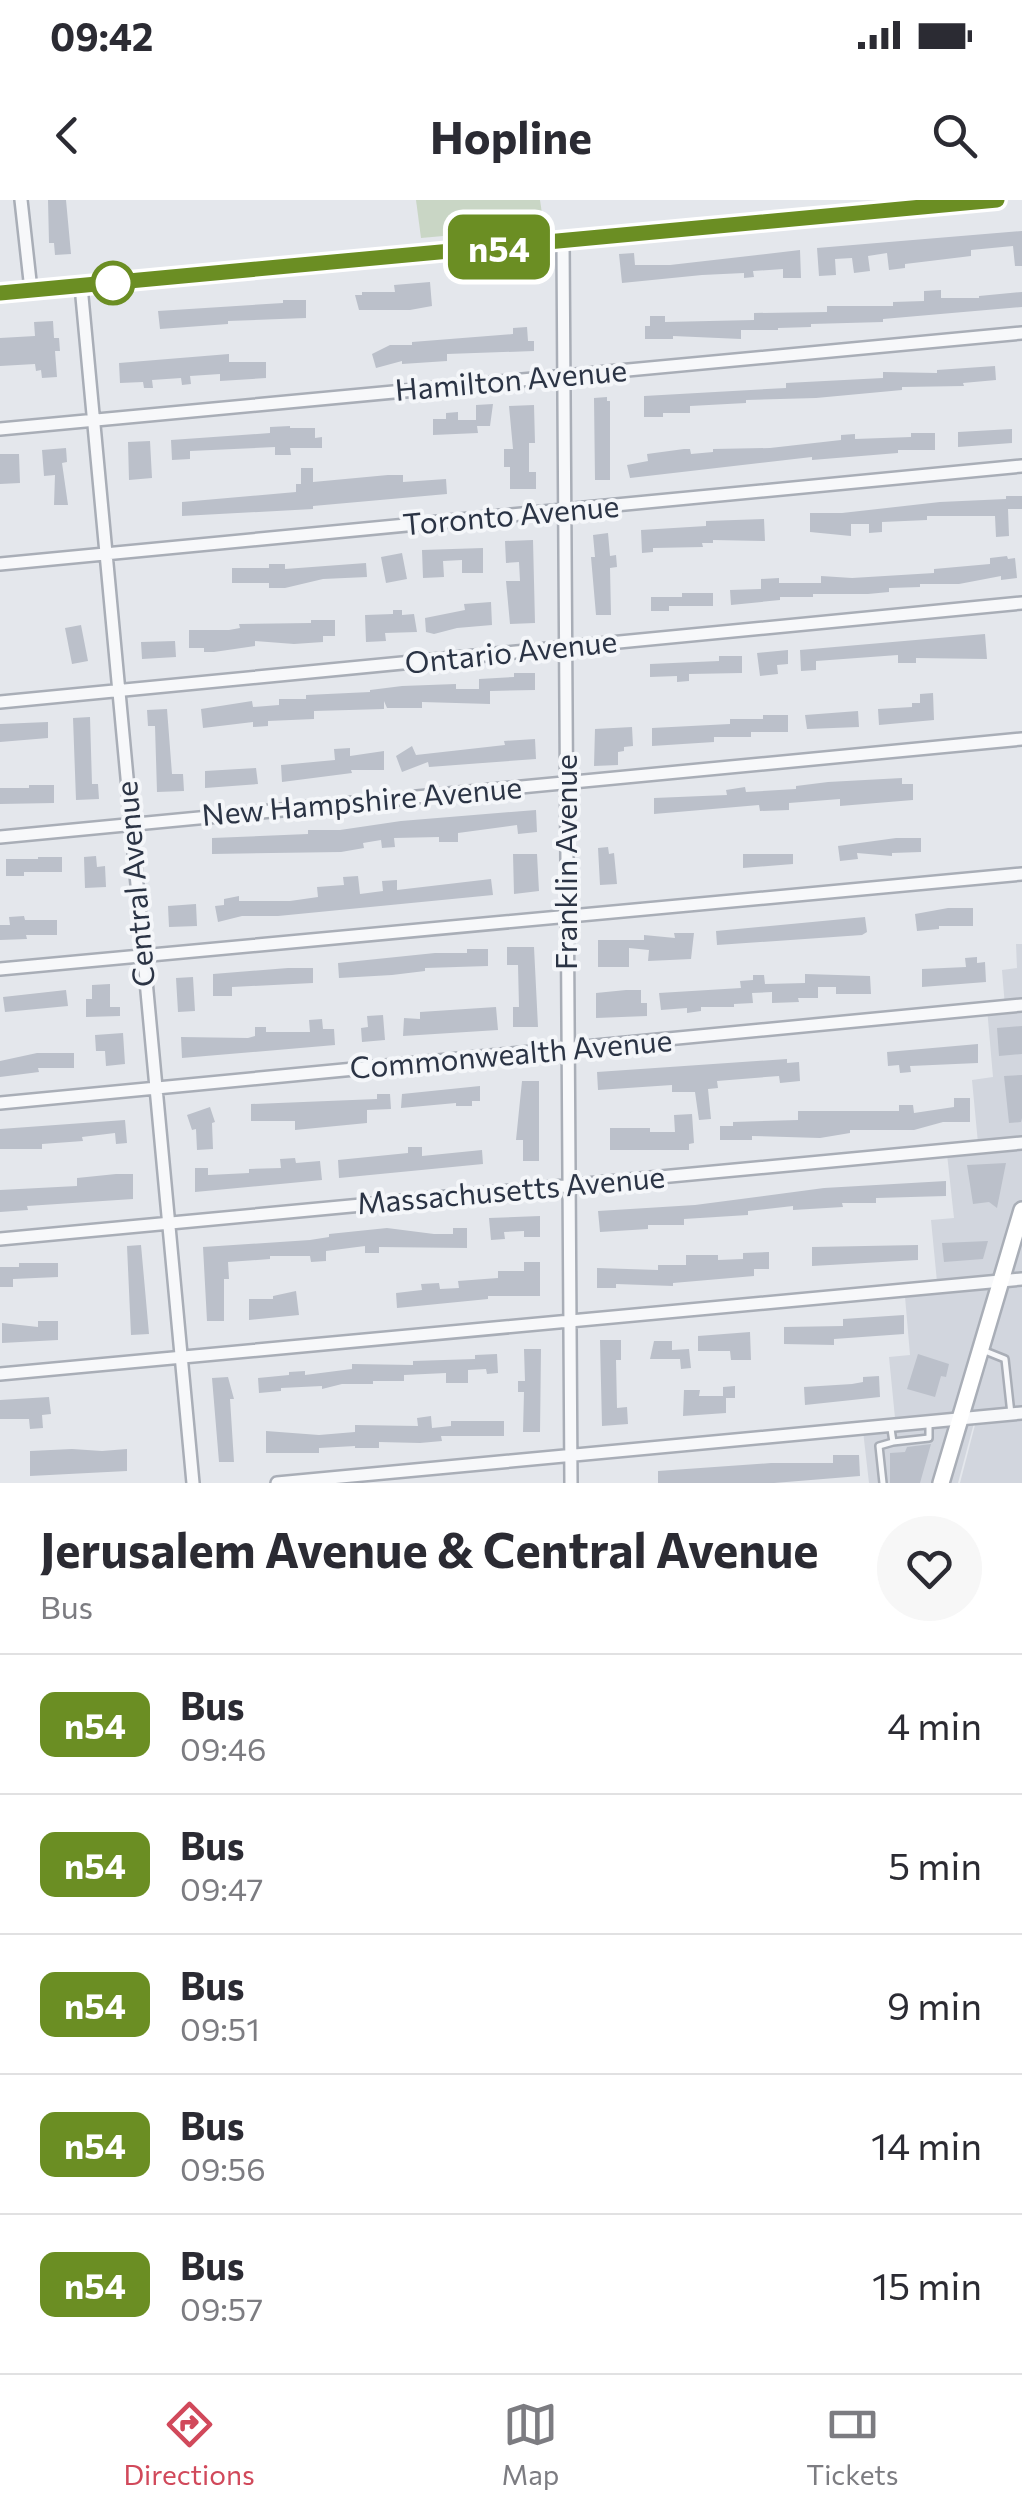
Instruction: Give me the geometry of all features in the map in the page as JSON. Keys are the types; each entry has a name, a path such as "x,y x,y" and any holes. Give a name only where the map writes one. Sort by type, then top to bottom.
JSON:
{"main road":[{"path":"0,293 563,241 910,204 997,200"},
{"path":"941,1483 1022,1210"}],"street":[{"path":"21,200 32,290"},
{"name":"Franklin Avenue","path":"563,241 570,1483"},
{"name":"Central Avenue","path":"81,286 193,1483"},
{"name":"Hamilton Avenue","path":"0,429 1022,334"},
{"name":"Toronto Avenue","path":"0,564 1022,466"},
{"name":"Ontario Avenue","path":"0,702 1022,603"},
{"name":"New Hampshire Avenue","path":"0,837 1022,739"},
{"path":"0,969 1022,874"},
{"name":"Commonwealth Avenue","path":"0,1103 1022,1005"},
{"name":"Massachusetts Avenue","path":"0,1238 1022,1143"},
{"path":"0,1374 1022,1279"},
{"path":"277,1483 1016,1414"}],"lane":[{"path":"982,1350 1005,1359 1016,1414"},
{"path":"883,1483 879,1446 929,1438 929,1422"},
{"path":"891,1426 893,1442"}],"shaded area":[{"path":"1016,944 1022,944 1022,1409 974,1423 958,1483 869,1483 862,1422 895,1418 889,1357 910,1355 904,1285 937,1282 931,1220 954,1218 946,1145 978,1143 972,1080 993,1077 987,1008 1005,1007 1002,970 1017,968"},
{"path":"1022,1420 1022,1483 960,1483 975,1425"}],"green space":[{"path":"416,200 540,200 544,227 421,238"}],"building":[{"path":"48,200 66,200 71,254 55,255 54,243 49,243"},
{"path":"1022,231 1022,266 1015,266 1013,246 971,250 971,256 905,264 905,268 889,270 887,253 868,256 870,271 854,273 852,258 835,259 836,275 819,276 817,248"},
{"path":"800,250 801,278 783,278 783,269 753,271 754,277 744,278 744,273 622,283 619,254 634,253 635,265 670,265"},
{"path":"430,282 432,306 359,310 355,295 362,292 395,292 394,285"},
{"path":"941,290 941,298 1022,292 1022,307 883,322 741,330 741,339 645,339 650,316 665,316 665,322 754,320 754,313 827,312 827,306 893,306 893,302 924,301 924,291"},
{"path":"306,300 306,318 160,329 158,311"},
{"path":"53,321 60,351 55,351 57,377 42,378 35,364 0,366 0,338 35,336 34,322"},
{"path":"527,327 534,351 447,354 447,361 402,361 376,368 372,354 390,345 513,334 513,328"},
{"path":"229,354 229,362 266,362 266,378 220,381 220,374 190,376 191,384 182,385 181,378 152,380 153,388 144,388 143,382 120,383 119,363"},
{"path":"995,366 996,380 963,383 964,386 746,400 690,406 690,413 644,417 644,396 786,388 786,383 883,378 883,372 937,373"},
{"path":"607,397 610,480 595,480 594,398"},
{"path":"493,404 490,426 477,426 478,433 433,435 433,419 446,419 446,413 458,412 458,420 476,420 476,405"},
{"path":"534,405 535,443 529,443 529,472 536,472 536,489 510,489 510,467 504,467 504,449 513,449 509,406"},
{"path":"270,427 315,428 315,438 322,437 322,448 290,448 291,455 275,455 275,447 190,451 190,459 172,460 171,440 270,433"},
{"path":"1012,429 1012,443 958,447 958,432"},
{"path":"911,433 935,433 935,450 812,457 630,478 627,465 648,461 647,454 684,449 690,449 691,454 841,440 841,435 855,434 855,439 911,437"},
{"path":"150,441 152,478 129,480 128,442"},
{"path":"66,448 67,462 62,463 68,505 54,505 55,475 44,476 42,450"},
{"path":"0,454 19,454 20,483 0,484"},
{"path":"301,468 313,468 313,482 388,475 403,475 403,482 446,479 447,494 313,509 182,516 182,502 296,492 296,484 301,484"},
{"path":"1022,496 1022,509 1008,509 1009,536 996,537 995,516 927,516 927,520 882,522 882,532 869,533 869,524 851,524 851,536 810,532 810,513"},
{"path":"764,519 765,541 713,540 702,543 703,547 653,548 653,552 642,553 641,530 706,526 706,521"},
{"path":"608,533 610,556 616,555 617,567 610,568 611,615 596,615 593,535"},
{"path":"533,540 535,623 510,624 506,581 520,581 519,562 506,563 505,541"},
{"path":"483,548 483,573 462,573 462,560 443,561 444,577 423,578 422,550"},
{"path":"402,553 407,579 386,583 381,557"},
{"path":"990,558 1015,558 1017,578 1001,580 1001,576 959,584 889,588 889,592 813,594 731,605 730,590 761,589 761,579 821,583 821,576 934,573 934,569 990,564"},
{"path":"366,563 367,577 323,579 285,588 269,588 269,583 232,583 232,568"},
{"path":"682,593 713,593 713,606 669,606 669,611 651,611 651,597 682,597"},
{"path":"491,602 492,625 426,632 425,618 465,610 464,604"},
{"path":"393,610 402,610 402,615 414,614 417,632 385,633 386,641 366,642 365,615 393,614"},
{"path":"335,620 335,636 323,636 323,642 294,644 255,641 255,646 214,652 189,648 189,630 229,630 240,628 239,624"},
{"path":"81,625 88,661 72,664 65,628"},
{"path":"985,634 987,659 916,658 916,663 898,663 898,655 816,661 816,670 801,671 800,650"},
{"path":"175,641 176,657 142,659 141,642"},
{"path":"788,650 788,664 777,665 778,674 760,676 757,653"},
{"path":"719,656 742,656 742,673 689,674 689,681 677,682 677,676 650,677 650,664 719,661"},
{"path":"514,673 535,673 535,690 490,691 490,704 422,702 422,708 387,708 384,701 384,709 314,711 314,719 268,721 268,726 253,727 253,722 203,728 201,709 252,701 253,707 279,705 279,699 402,686 456,684 456,689 479,689 479,679 514,677"},
{"path":"933,693 934,720 879,725 878,709 912,707 912,703 920,703 920,694"},
{"path":"167,709 172,774 183,774 184,791 157,792 155,726 148,726 147,710"},
{"path":"858,711 859,727 807,729 805,715"},
{"path":"763,715 788,715 788,732 751,732 751,737 714,737 714,742 652,746 652,728 730,724 730,719 763,719"},
{"path":"90,717 92,784 98,784 99,799 76,800 73,718"},
{"path":"48,722 48,738 0,742 0,724"},
{"path":"632,727 633,746 618,752 618,765 594,766 595,729"},
{"path":"535,739 536,759 429,767 428,762 402,772 396,756 412,746 416,755"},
{"path":"350,748 350,756 384,751 384,770 351,770 352,773 282,782 281,765 335,760 334,749"},
{"path":"256,768 258,784 205,788 205,771"},
{"path":"902,778 902,784 913,784 913,800 840,806 840,799 789,803 789,810 760,811 759,805 654,814 654,798 727,795 726,790 745,787 746,792"},
{"path":"54,785 54,803 0,804 0,788"},
{"path":"536,810 537,832 518,834 517,825 458,833 458,842 439,842 439,837 394,838 395,847 382,848 381,840 341,852 212,854 212,838 308,834 308,830"},
{"path":"921,838 921,852 892,856 857,853 858,859 840,861 838,846"},
{"path":"608,847 609,854 614,853 617,884 600,885 598,848"},
{"path":"513,854 537,854 539,891 514,894"},
{"path":"743,854 793,854 793,864 743,868"},
{"path":"96,856 97,867 105,866 106,887 85,888 84,857"},
{"path":"62,857 62,872 6,876 6,859"},
{"path":"358,876 360,894 383,891 382,881 397,880 397,890 491,879 493,895 278,916 242,916 218,922 215,906 224,905 224,899 239,896 239,901 290,901 318,897 317,887 344,885 343,877"},
{"path":"196,904 197,926 169,927 168,906"},
{"path":"973,908 973,926 939,926 917,931 915,914"},
{"path":"24,916 25,920 57,920 57,935 0,940 0,925 10,925 9,917"},
{"path":"865,917 867,932 862,935 717,945 716,931"},
{"path":"674,933 694,933 691,959 648,961 649,950 629,948 629,967 598,967 598,940 644,940 644,935 675,938"},
{"path":"507,947 534,947 538,1027 513,1027 513,1007 519,1007 518,965 507,965"},
{"path":"467,949 488,949 488,966 425,968 392,975 339,978 338,963 467,953"},
{"path":"977,957 977,963 985,962 986,982 922,987 922,969 966,967 965,958"},
{"path":"313,968 313,983 232,987 232,996 213,996 213,974"},
{"path":"805,974 870,976 871,994 836,994 836,987 818,987 818,998 798,998 799,1002 772,1003 772,992 752,993 753,1003 734,1007 701,1007 701,1011 687,1013 687,1008 661,1010 659,993 741,988 740,981 753,980 753,975 764,975 765,984 805,983"},
{"path":"193,977 195,1011 178,1012 176,978"},
{"path":"110,984 110,1007 120,1007 120,1016 86,1017 86,999 92,999 92,985"},
{"path":"66,990 68,1006 5,1012 3,997"},
{"path":"641,990 647,1016 596,1018 596,993"},
{"path":"496,1007 498,1030 403,1036 404,1018 420,1019 420,1012"},
{"path":"383,1015 385,1040 362,1042 361,1028 368,1027 367,1016"},
{"path":"322,1019 323,1029 334,1029 335,1045 182,1058 181,1037 248,1038 255,1036 255,1027 266,1027 266,1032 310,1032 309,1020"},
{"path":"1022,1026 1022,1054 999,1056 997,1028"},
{"path":"123,1033 125,1064 106,1066 105,1051 96,1051 95,1035"},
{"path":"978,1044 978,1063 910,1066 911,1072 900,1073 899,1065 888,1066 887,1052"},
{"path":"37,1053 74,1053 74,1068 38,1068 39,1072 0,1077 0,1061"},
{"path":"787,1059 787,1063 799,1062 800,1081 780,1083 779,1076 717,1081 718,1088 708,1089 711,1119 699,1120 695,1092 672,1092 672,1085 598,1090 597,1072"},
{"path":"1022,1075 1021,1122 1009,1123 1004,1076"},
{"path":"522,1081 539,1081 539,1161 523,1161 523,1140 516,1140"},
{"path":"480,1086 480,1101 472,1101 472,1106 456,1103 401,1108 402,1094"},
{"path":"377,1094 390,1094 391,1109 367,1110 367,1123 295,1130 295,1121 251,1121 251,1104 377,1099"},
{"path":"954,1098 970,1098 970,1122 943,1122 914,1130 850,1130 820,1138 752,1136 752,1140 720,1140 720,1126 733,1126 733,1122 798,1120 798,1111 899,1111 899,1105 913,1105 914,1113 954,1107"},
{"path":"210,1107 215,1122 213,1149 197,1150 196,1129 192,1130 187,1115"},
{"path":"692,1114 694,1143 689,1144 689,1150 610,1150 610,1128 675,1132 674,1115"},
{"path":"125,1120 127,1143 116,1144 115,1133 82,1137 83,1141 42,1144 42,1149 0,1149 0,1129"},
{"path":"408,1147 422,1147 422,1156 482,1150 483,1164 339,1178 338,1160 408,1153"},
{"path":"295,1158 296,1163 320,1161 322,1180 195,1192 195,1168 208,1168 208,1175 249,1173 249,1169 281,1168 280,1159"},
{"path":"1006,1163 997,1208 989,1202 973,1204 967,1165"},
{"path":"133,1174 133,1199 27,1206 28,1210 0,1212 0,1190 77,1186 77,1178"},
{"path":"946,1181 946,1196 876,1198 876,1203 842,1203 843,1207 793,1210 793,1206 748,1211 748,1215 684,1219 684,1225 600,1232 598,1211 695,1205 824,1188"},
{"path":"540,1216 540,1237 524,1237 524,1231 504,1232 505,1239 491,1240 489,1218"},
{"path":"387,1228 453,1234 453,1228 467,1228 467,1248 379,1247 379,1253 365,1253 365,1246 326,1251 326,1261 311,1262 310,1256 270,1256 228,1262 224,1321 207,1321 203,1247 310,1240 329,1234"},
{"path":"988,1241 983,1259 944,1262 942,1243"},
{"path":"141,1245 149,1334 131,1335 127,1246"},
{"path":"918,1245 918,1260 812,1266 812,1247"},
{"path":"769,1252 769,1269 754,1269 754,1276 673,1286 616,1284 616,1288 597,1288 597,1268 658,1270 658,1265 686,1265 686,1255 718,1255 718,1260 743,1259 743,1253"},
{"path":"524,1262 540,1262 540,1296 488,1296 397,1308 396,1293 422,1290 421,1284 459,1288 458,1281 498,1278 498,1271 524,1271"},
{"path":"19,1263 58,1263 58,1277 13,1279 13,1287 0,1287 0,1267 19,1267"},
{"path":"296,1291 299,1315 249,1320 249,1299 273,1299"},
{"path":"904,1315 904,1334 834,1339 834,1345 784,1344 784,1327 843,1326 843,1319"},
{"path":"38,1321 58,1321 58,1340 2,1343 2,1323 38,1327"},
{"path":"750,1332 751,1360 731,1360 730,1351 698,1351 698,1336"},
{"path":"600,1340 621,1340 621,1360 616,1360 617,1408 627,1407 628,1424 602,1426"},
{"path":"654,1341 672,1341 672,1350 689,1349 691,1368 681,1369 680,1359 650,1359"},
{"path":"524,1349 541,1349 540,1432 523,1432 524,1392 518,1392 518,1381 525,1381"},
{"path":"497,1354 498,1373 468,1370 468,1383 446,1383 446,1373 404,1375 404,1381 342,1384 322,1389 281,1388 259,1393 258,1378 289,1372 305,1371 305,1375 352,1369 352,1364 413,1365 413,1361 475,1359 475,1355"},
{"path":"918,1354 949,1364 935,1397 907,1389"},
{"path":"879,1376 880,1397 805,1405 804,1387 852,1384 863,1382 863,1377"},
{"path":"228,1377 234,1399 230,1399 234,1462 219,1462 212,1378"},
{"path":"735,1386 735,1398 726,1398 726,1413 683,1416 684,1390 700,1390 699,1396 723,1396 723,1387"},
{"path":"49,1397 51,1414 42,1415 43,1428 30,1429 29,1419 0,1419 0,1400"},
{"path":"431,1416 432,1428 451,1426 451,1421 504,1421 504,1436 441,1436 442,1441 379,1442 379,1448 355,1446 319,1448 319,1453 266,1453 266,1431 319,1435 355,1432 355,1425 418,1426 417,1418"},
{"path":"931,1444 920,1483 890,1483 890,1453"},
{"path":"127,1449 127,1471 30,1476 30,1451"},
{"path":"833,1455 859,1455 860,1476 774,1483 658,1483 658,1471 833,1463"}],"bus line":[{"name":"n54","path":"0,293 997,200"}]}
